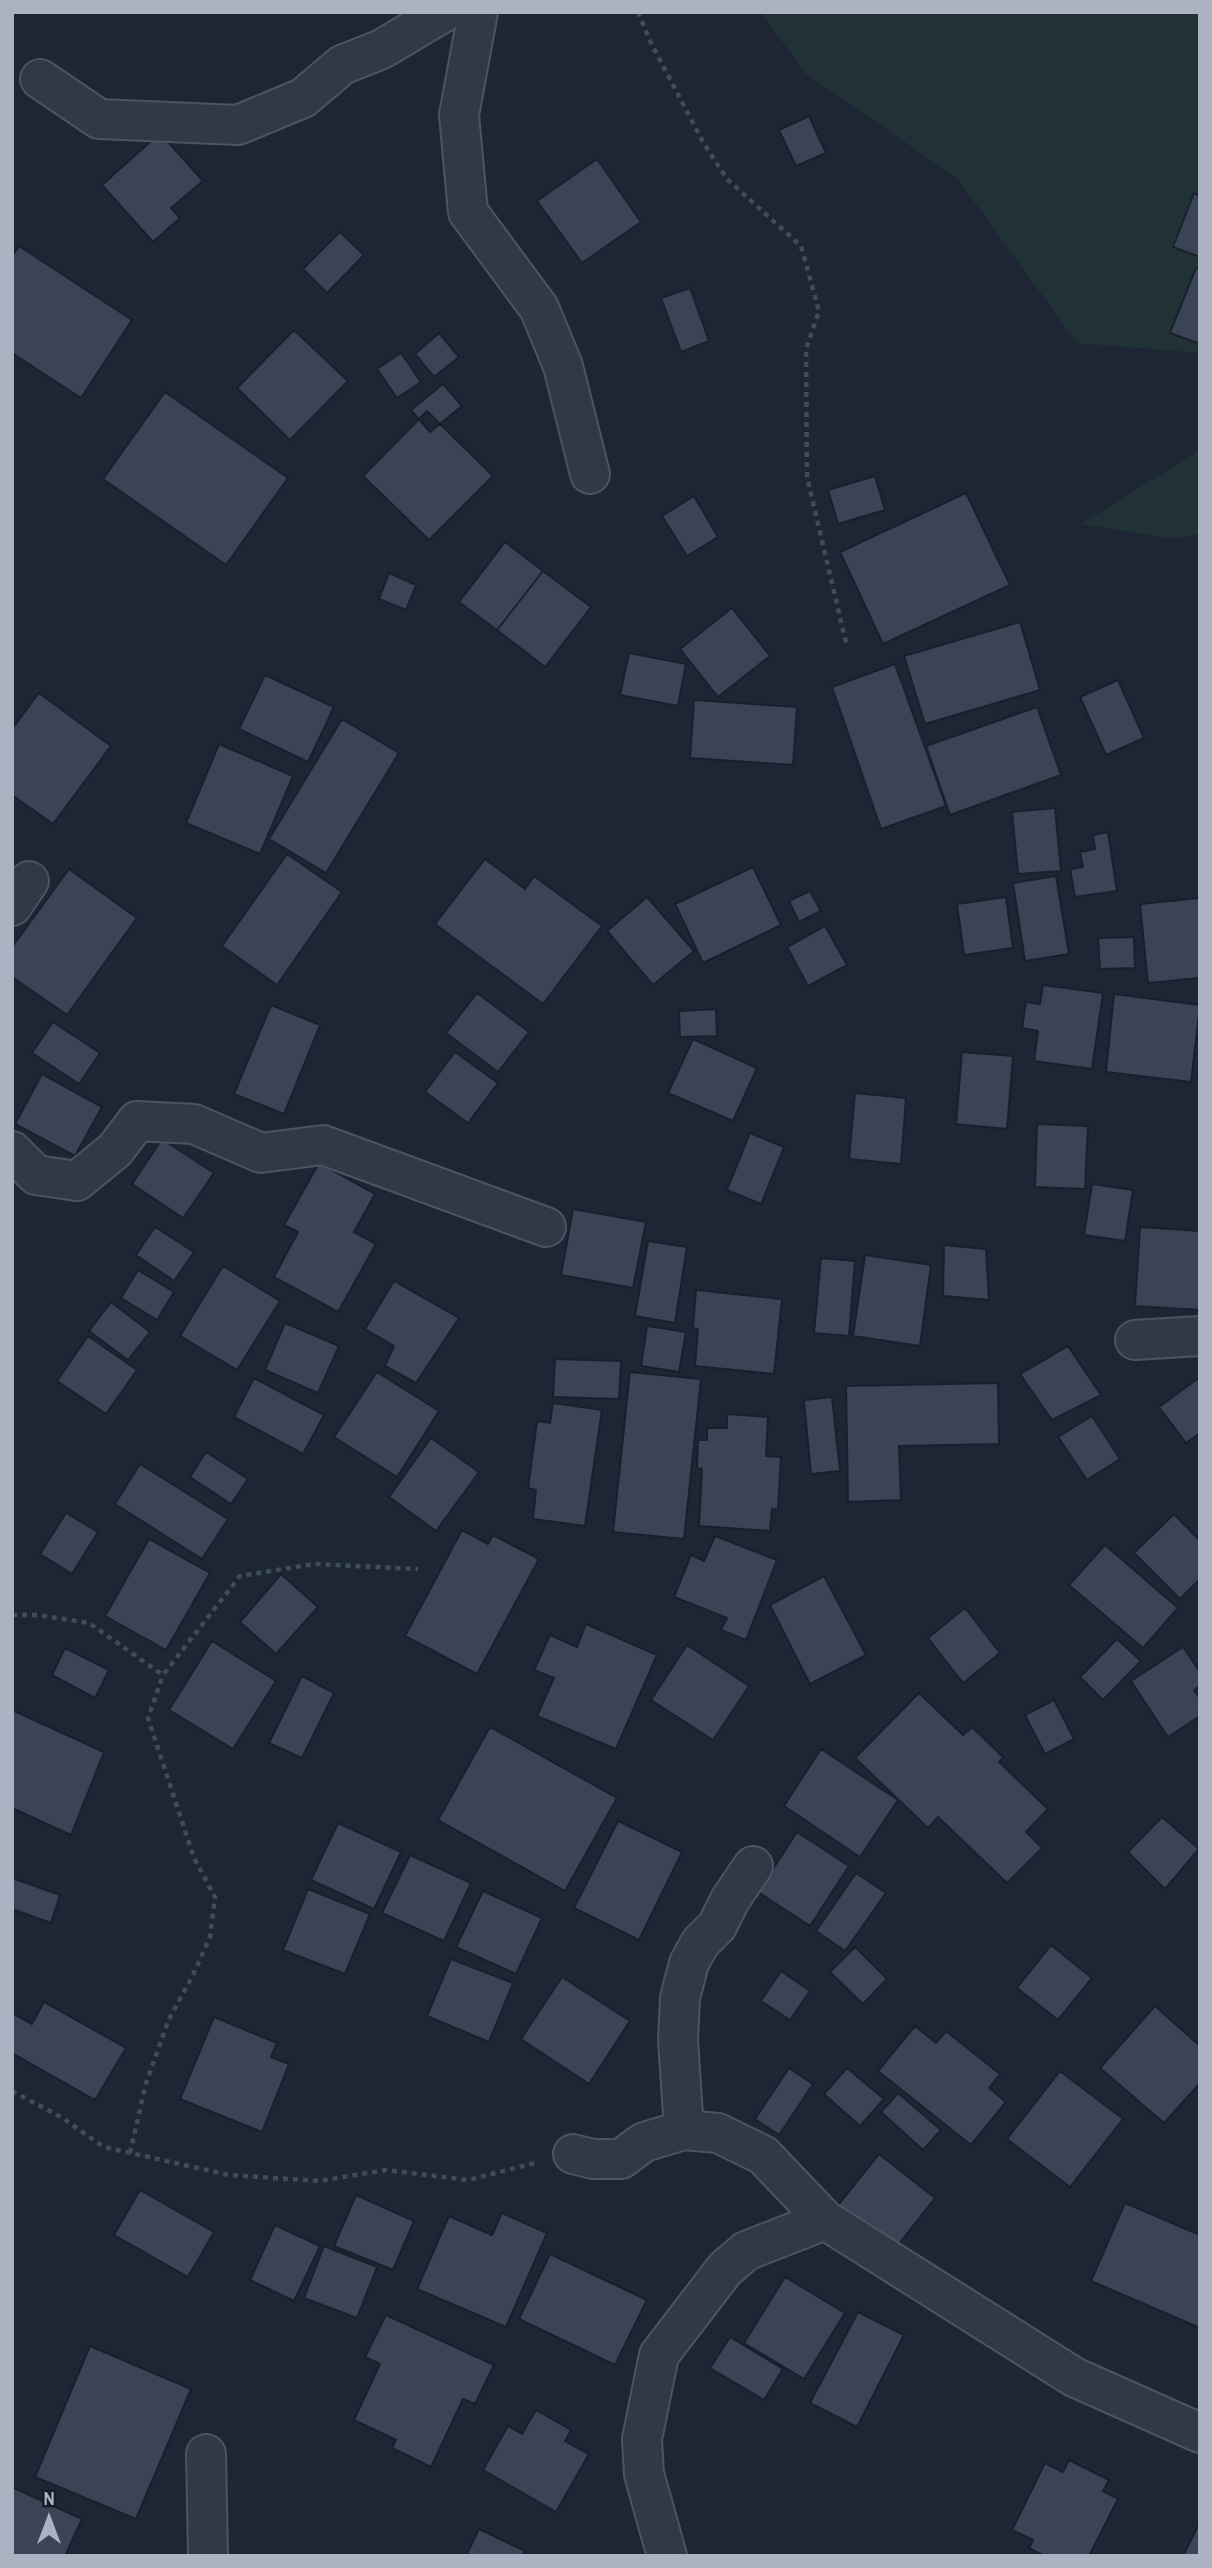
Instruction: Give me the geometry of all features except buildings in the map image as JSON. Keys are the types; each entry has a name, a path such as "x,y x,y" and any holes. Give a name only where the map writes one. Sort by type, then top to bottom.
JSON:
{"street":[{"path":"40,79 99,118 238,125 303,98 342,65 382,49 444,12"},
{"path":"478,12 459,115 468,212 539,308 563,366 590,474"},
{"path":"12,1151 36,1175 77,1181 115,1150 137,1121 194,1124 261,1153 323,1145 546,1227"},
{"path":"1135,1340 1200,1336"},
{"path":"684,2130 678,2040 680,1998 689,1963 700,1943 717,1926 730,1900 753,1866"},
{"path":"573,2154 593,2158 621,2158 644,2142 684,2130 718,2133 763,2155 825,2220 1074,2377 1200,2433"},
{"path":"667,2556 644,2474 642,2439 659,2355 725,2269 746,2251 825,2220"},
{"path":"206,2454 208,2556"}],"path":[{"path":"638,12 703,142 727,179 801,246 819,311 806,349 807,477 847,647"},
{"path":"130,2153 146,2083 169,2019 210,1937 215,1897 194,1858 148,1718 163,1675 240,1576 314,1564 418,1569"},
{"path":"12,1615 37,1615 89,1623 163,1675"},
{"path":"12,2091 61,2117 104,2147 229,2175 319,2181 386,2170 468,2180 573,2154"}],"shaded area":[{"path":"761,12 1200,12 1200,353 1077,343 957,178 805,73"},
{"path":"1200,450 1200,533 1176,539 1081,524"}]}
